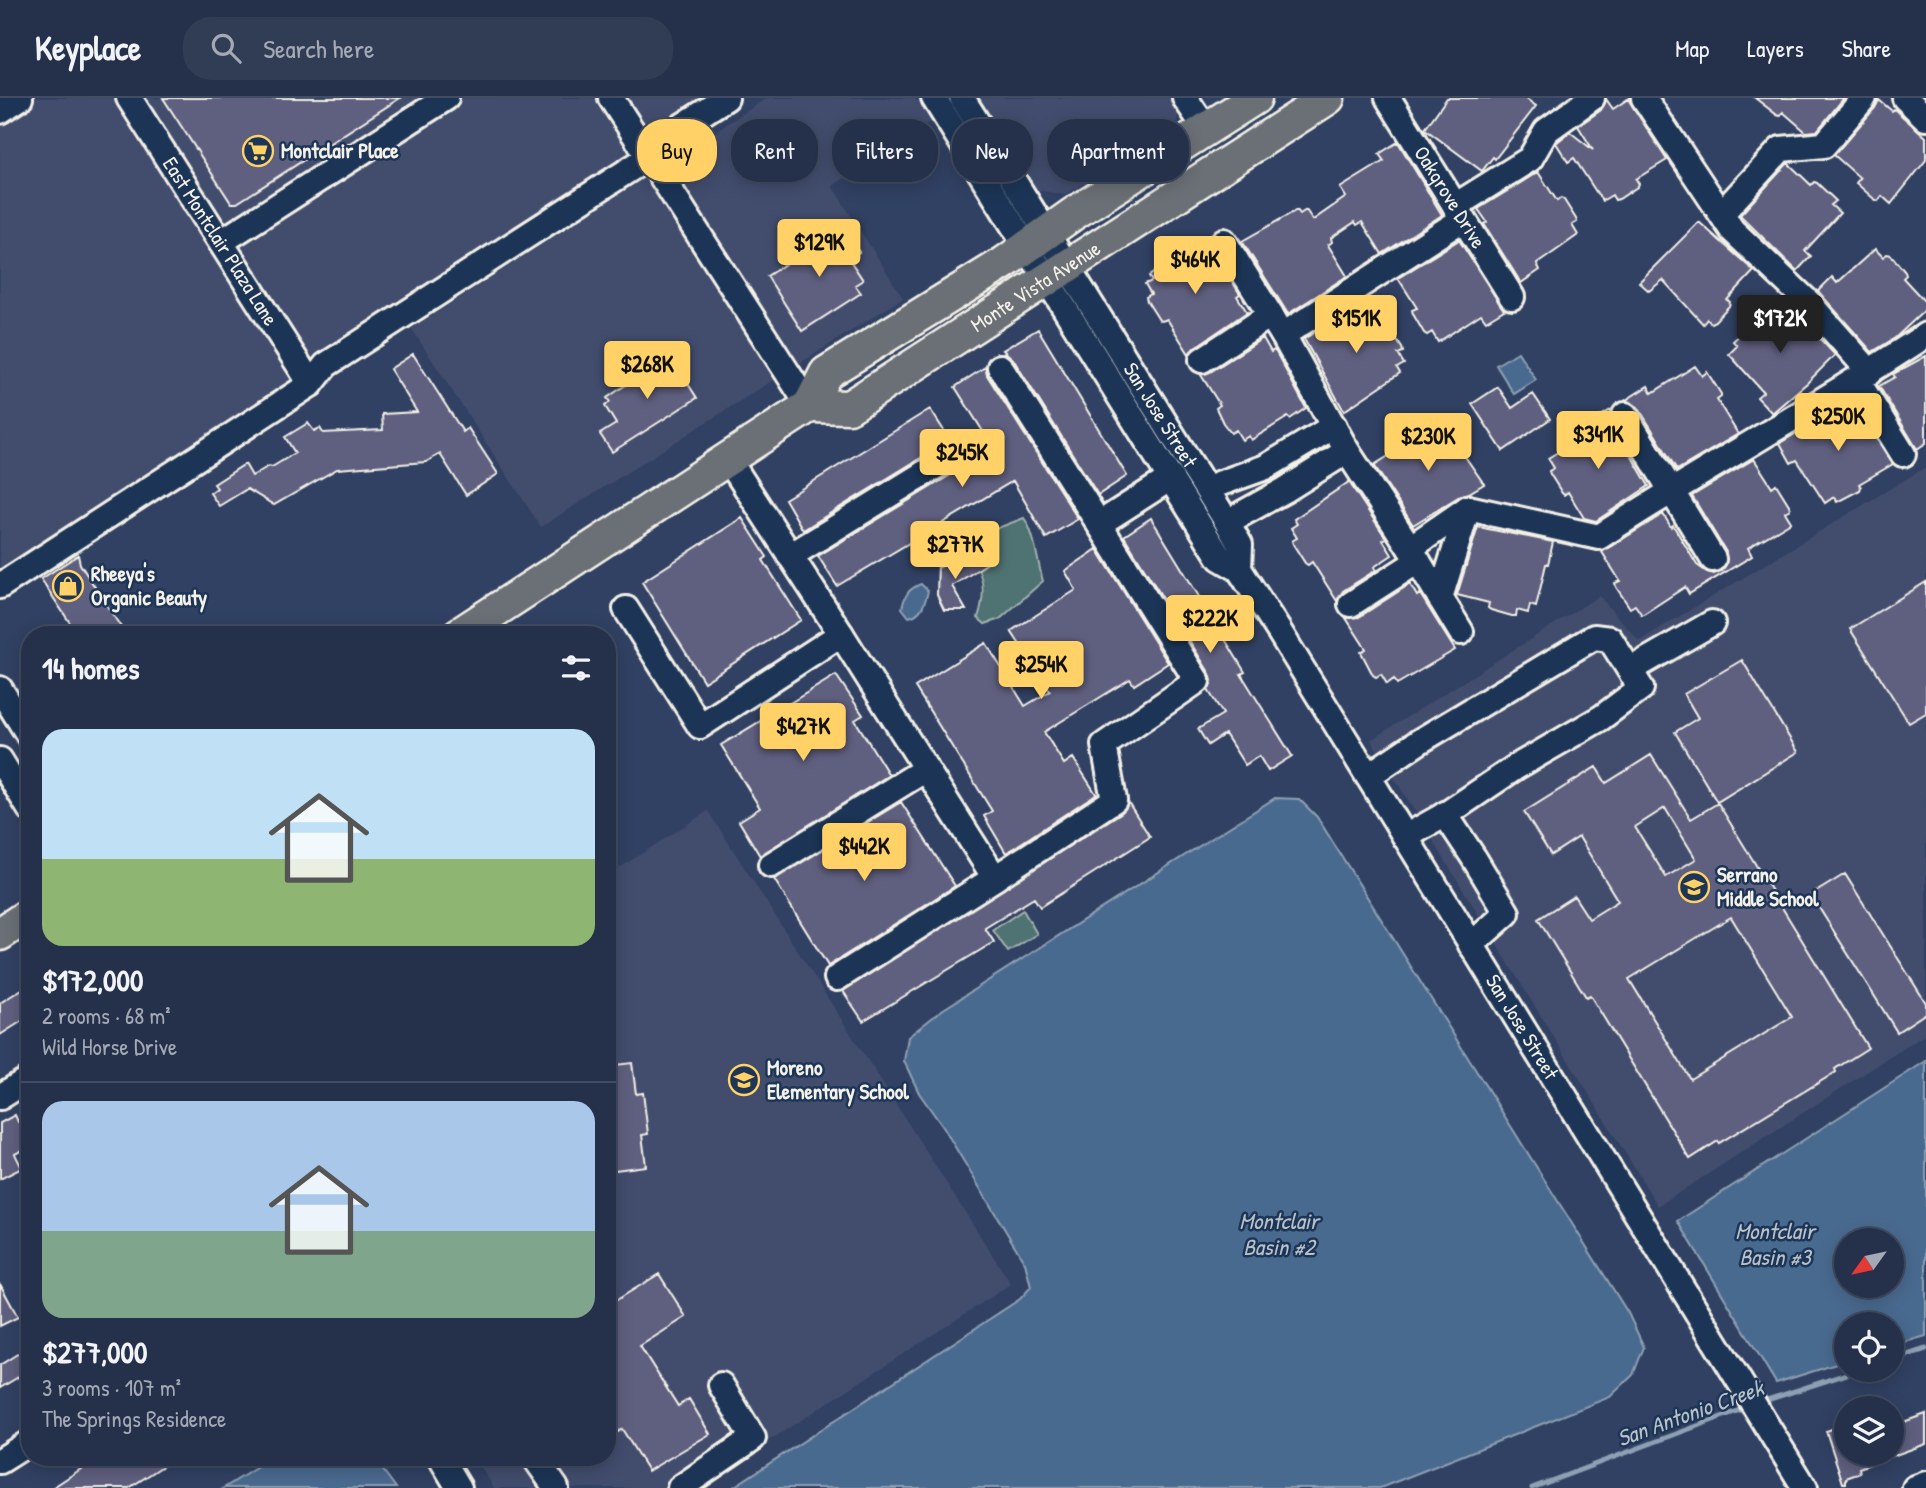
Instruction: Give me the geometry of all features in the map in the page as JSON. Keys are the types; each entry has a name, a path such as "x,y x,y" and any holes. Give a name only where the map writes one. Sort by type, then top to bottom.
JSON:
{"main road":[{"name":"Monte Vista Avenue","path":"482,626 809,406 827,373 1255,98"},
{"name":"Monte Vista Avenue","path":"809,406 849,407 1328,98"},
{"path":"0,934 21,920"}],"street":[{"path":"0,111 20,98"},
{"name":"East Montclair Plaza Lane","path":"130,98 311,383"},
{"path":"221,242 446,98"},
{"path":"611,98 637,138"},
{"path":"693,119 726,98"},
{"path":"934,98 1037,240 1057,272"},
{"path":"962,98 1037,240"},
{"path":"1185,98 1206,130"},
{"name":"Oakgrove Drive","path":"1388,98 1512,297"},
{"path":"1202,360 1277,325 1459,213 1530,159 1546,131 1592,98"},
{"path":"1644,98 1732,230 1808,302 1864,376 1903,454"},
{"path":"1722,214 1781,149 1824,145 1864,98"},
{"path":"1905,98 1926,118"},
{"path":"0,586 311,383 327,365 637,165"},
{"path":"665,182 809,406"},
{"path":"1224,241 1277,325 1347,451 1461,632"},
{"name":"San Jose Street","path":"1057,272 1171,478 1220,558 1238,569 1805,1488"},
{"name":"San Jose Street","path":"1057,272 1207,488 1240,545 1238,569"},
{"path":"1468,508 1599,537 1672,490 1864,376 1926,335"},
{"path":"837,978 1114,800 1104,745 1196,681 1000,367"},
{"path":"1625,415 1713,559"},
{"path":"1207,488 1266,467 1334,426"},
{"path":"790,556 962,450"},
{"path":"1227,522 1347,451"},
{"path":"728,459 995,878"},
{"path":"1099,524 1171,478"},
{"path":"1351,604 1468,508"},
{"path":"1440,598 1468,508"},
{"path":"626,609 700,726 841,634"},
{"path":"1630,670 1712,623"},
{"path":"1368,776 1594,637 1610,639 1641,688 1601,718 1516,767 1405,837"},
{"path":"0,689 21,723"},
{"path":"0,760 21,794"},
{"path":"771,866 926,769"},
{"path":"1445,814 1507,914 1471,945"},
{"path":"0,1097 21,1083"},
{"path":"680,1488 754,1438 721,1385"},
{"path":"0,1461 21,1447"},
{"path":"446,1466 459,1488"},
{"path":"541,1466 556,1488"},
{"path":"1915,1488 1926,1484"}],"shaded area":[{"path":"0,98 724,98 692,119 637,119 637,155 0,574"},
{"path":"767,98 915,98 929,119 832,119 832,182 838,182 832,186 903,298 541,527 412,329 638,182 717,182 717,131 731,121 731,182 818,182 818,119 735,119"},
{"path":"973,98 1205,98 1177,119 1047,119 1047,182 1086,182 1065,195 1037,190 1031,182 1033,119 988,119"},
{"name":"Serrano Middle School","path":"1926,467 1926,1034 1658,1206 1371,740 1599,596 1639,641"},
{"name":"Moreno Elementary School","path":"708,811 1011,1284 696,1488 494,1488 480,1466 616,1466 616,870"}],"green space":[{"path":"1024,518 1033,539 1043,581 1000,619 985,624 978,618 983,591 980,574 963,552 969,539"},
{"path":"1023,910 1037,934 1008,952 993,930"}],"water":[{"path":"1518,352 1536,380 1514,394 1496,365"},
{"path":"921,584 928,591 926,600 920,611 909,617 902,608 904,599 910,590"},
{"name":"Montclair Basin #2","path":"1275,798 1299,799 1317,817 1628,1313 1644,1347 1633,1375 1610,1397 1380,1488 732,1488 1020,1299 1031,1287 1025,1263 943,1127 919,1093 904,1061 908,1037 942,1010"},
{"name":"Montclair Basin #3","path":"1926,1061 1926,1336 1904,1342 1904,1312 1834,1312 1834,1365 1776,1383 1678,1221"},
{"path":"259,1466 380,1466 396,1488 224,1488"}],"building":[{"name":"Montclair Place","path":"163,98 400,98 237,203 231,203"},
{"path":"1447,98 1525,98 1536,106 1495,159 1493,157 1482,171 1425,129"},
{"path":"1755,98 1844,98 1817,131 1806,132 1783,112 1780,116 1777,115"},
{"path":"1606,99 1613,109 1628,99 1667,160 1636,179 1639,184 1637,187 1619,199 1615,200 1612,195 1602,201 1574,158 1568,162 1556,143 1570,132 1593,150 1578,126 1601,110"},
{"path":"1879,100 1892,111 1894,109 1926,137 1926,160 1891,204 1882,196 1878,201 1874,199 1856,183 1860,178 1834,155"},
{"path":"1398,142 1442,215 1382,254 1362,222 1357,225 1355,222 1331,238 1332,242 1328,245 1347,276 1288,314 1242,241 1297,210 1300,214 1306,210 1313,220 1346,197 1340,188 1384,161 1379,154"},
{"path":"1788,163 1811,185 1817,183 1836,201 1831,205 1840,213 1805,251 1811,256 1797,271 1740,215"},
{"path":"1538,172 1557,201 1561,198 1564,200 1576,219 1577,222 1572,225 1578,235 1537,264 1540,270 1521,283 1484,224 1487,222 1478,209"},
{"path":"1699,222 1754,271 1727,300 1730,302 1729,306 1715,321 1711,323 1707,319 1703,324 1663,280 1649,291 1639,282"},
{"path":"842,227 859,252 849,259 863,280 855,285 861,293 802,331 767,276"},
{"path":"1205,238 1240,294 1237,296 1247,312 1189,354 1167,319 1159,320 1147,301 1146,297 1151,294 1145,284 1152,281 1149,276"},
{"path":"1459,240 1504,310 1486,321 1481,314 1438,342 1432,332 1427,335 1424,333 1413,314 1412,310 1417,308 1398,278"},
{"path":"1875,249 1883,257 1891,255 1905,272 1903,278 1926,303 1926,309 1895,338 1872,352 1818,291 1832,277 1837,283"},
{"path":"1364,301 1382,330 1387,327 1402,348 1403,352 1398,354 1404,364 1397,368 1400,373 1344,411 1304,339"},
{"path":"1785,301 1835,355 1772,413 1757,397 1763,392 1729,354 1737,346 1733,341 1751,324 1755,323 1757,326"},
{"path":"1038,329 1127,476 1098,495 1013,359 1003,350"},
{"path":"1263,338 1271,352 1274,350 1277,354 1306,408 1251,440 1249,436 1242,440 1236,430 1231,433 1223,423 1216,408 1220,405 1201,375"},
{"path":"676,350 685,364 678,368 697,398 612,452 600,434 616,424 605,406 610,402 607,398"},
{"path":"413,354 463,432 468,428 498,474 466,495 440,454 426,462 337,469 274,505 247,489 219,506 210,493 217,488 214,484 245,464 252,476 295,453 285,437 308,423 314,431 320,428 323,433 383,430 382,414 417,412 390,369"},
{"path":"1926,356 1926,443 1917,449 1879,386 1895,377 1893,374"},
{"path":"1695,366 1702,376 1707,372 1721,394 1717,400 1738,434 1677,470 1638,407 1626,400 1648,386 1652,393"},
{"path":"985,367 987,375 1078,519 1046,538 1013,481 837,586 818,556 970,463 976,454 991,444 955,387"},
{"path":"1498,387 1512,408 1533,394 1550,419 1503,451 1472,404"},
{"path":"1853,402 1893,464 1859,484 1860,490 1837,502 1834,497 1825,503 1797,460 1791,463 1780,443"},
{"path":"930,409 950,440 803,530 785,499"},
{"path":"1611,410 1612,423 1649,486 1596,521 1584,518 1568,492 1564,495 1562,493 1550,474 1549,471 1554,468 1548,458 1591,432 1587,424"},
{"path":"1438,425 1441,432 1446,429 1484,484 1413,525 1374,465 1403,447 1403,439 1425,426 1428,431"},
{"path":"1754,459 1772,487 1776,484 1789,505 1790,509 1785,512 1791,522 1748,548 1752,556 1689,594 1685,587 1642,615 1635,605 1630,608 1616,587 1615,583 1620,581 1602,552 1663,514 1671,527 1673,525 1697,565 1714,574 1721,571 1726,565 1726,552 1692,496"},
{"path":"1349,482 1386,538 1383,540 1392,555 1374,567 1376,570 1343,591 1337,601 1312,562 1308,565 1305,563 1293,544 1292,541 1297,538 1291,528 1297,524 1294,519"},
{"path":"742,518 767,557 763,560 801,620 704,682 642,582"},
{"path":"1151,518 1245,672 1241,674 1292,756 1268,771 1259,756 1245,765 1225,734 1208,745 1198,729 1223,714 1208,690 1212,681 1210,674 1124,536"},
{"path":"1478,527 1553,542 1536,607 1530,605 1528,613 1517,610 1516,616 1512,616 1491,610 1488,608 1489,603 1457,595"},
{"path":"1097,549 1168,663 1134,685 1130,679 1044,732 1064,764 1073,758 1096,794 1006,853 984,816 992,811 915,687 986,643 1025,706 1050,691 1011,631 1076,590 1065,571"},
{"path":"78,555 80,564 120,626 72,626 41,579"},
{"path":"955,560 991,561 952,586 966,610 944,610 937,595 938,564 940,567"},
{"path":"1926,582 1926,713 1909,723 1850,629"},
{"path":"1410,584 1417,596 1420,594 1455,650 1397,684 1394,679 1387,684 1381,674 1376,677 1373,675 1361,652 1366,649 1346,618 1359,617"},
{"path":"1742,660 1798,752 1717,802 1675,732 1698,718 1684,694"},
{"path":"836,675 863,715 855,720 889,775 760,856 739,821 760,808 721,745"},
{"path":"1651,755 1691,819 1718,803 1868,1048 1835,1069 1836,1072 1690,1159 1590,995 1586,997 1538,919 1574,896 1589,919 1618,901 1579,837 1551,855 1524,812 1596,767 1606,783","holes":["1665,808 1696,859 1666,877 1635,827","1731,917 1792,1017 1690,1079 1629,979"]},
{"path":"901,802 955,886 828,966 774,879"},
{"path":"1128,802 1150,837 1040,907 1034,898 985,928 994,942 863,1021 843,991 1122,812"},
{"path":"1845,874 1926,1003 1926,1013 1897,1032 1811,895"},
{"path":"21,990 21,1022 0,1035 0,1003"},
{"path":"632,1063 636,1094 643,1093 648,1134 642,1135 646,1166 616,1170 616,1065"},
{"path":"15,1115 18,1122 21,1120 21,1151 15,1154 21,1168 0,1179 0,1123"},
{"path":"659,1274 686,1317 640,1346 678,1406 689,1399 710,1434 648,1471 622,1429 618,1432 616,1429 616,1386 619,1384 616,1379 616,1300"},
{"path":"0,1284 18,1317 0,1326"},
{"path":"21,1352 21,1375 0,1388 0,1365"},
{"path":"1926,1414 1926,1444 1904,1452 1904,1422"},
{"path":"1834,1428 1834,1455 1826,1431"},
{"path":"86,1466 107,1466 109,1469 114,1466 163,1466 129,1488 52,1488"},
{"path":"1837,1466 1865,1466 1859,1468 1860,1473 1846,1478 1846,1483 1843,1483"}],"waterway":[{"name":"San Antonio Creek","path":"1904,1356 1926,1349"},
{"name":"San Antonio Creek","path":"1761,1402 1834,1378"},
{"name":"San Antonio Creek","path":"1532,1488 1748,1407"}],"place":[{"name":"Montclair Place","path":"258,151"},
{"name":"Rheeya's Organic Beauty","path":"68,586"},
{"name":"Serrano Middle School","path":"1694,887"},
{"name":"Moreno Elementary School","path":"744,1080"}]}
